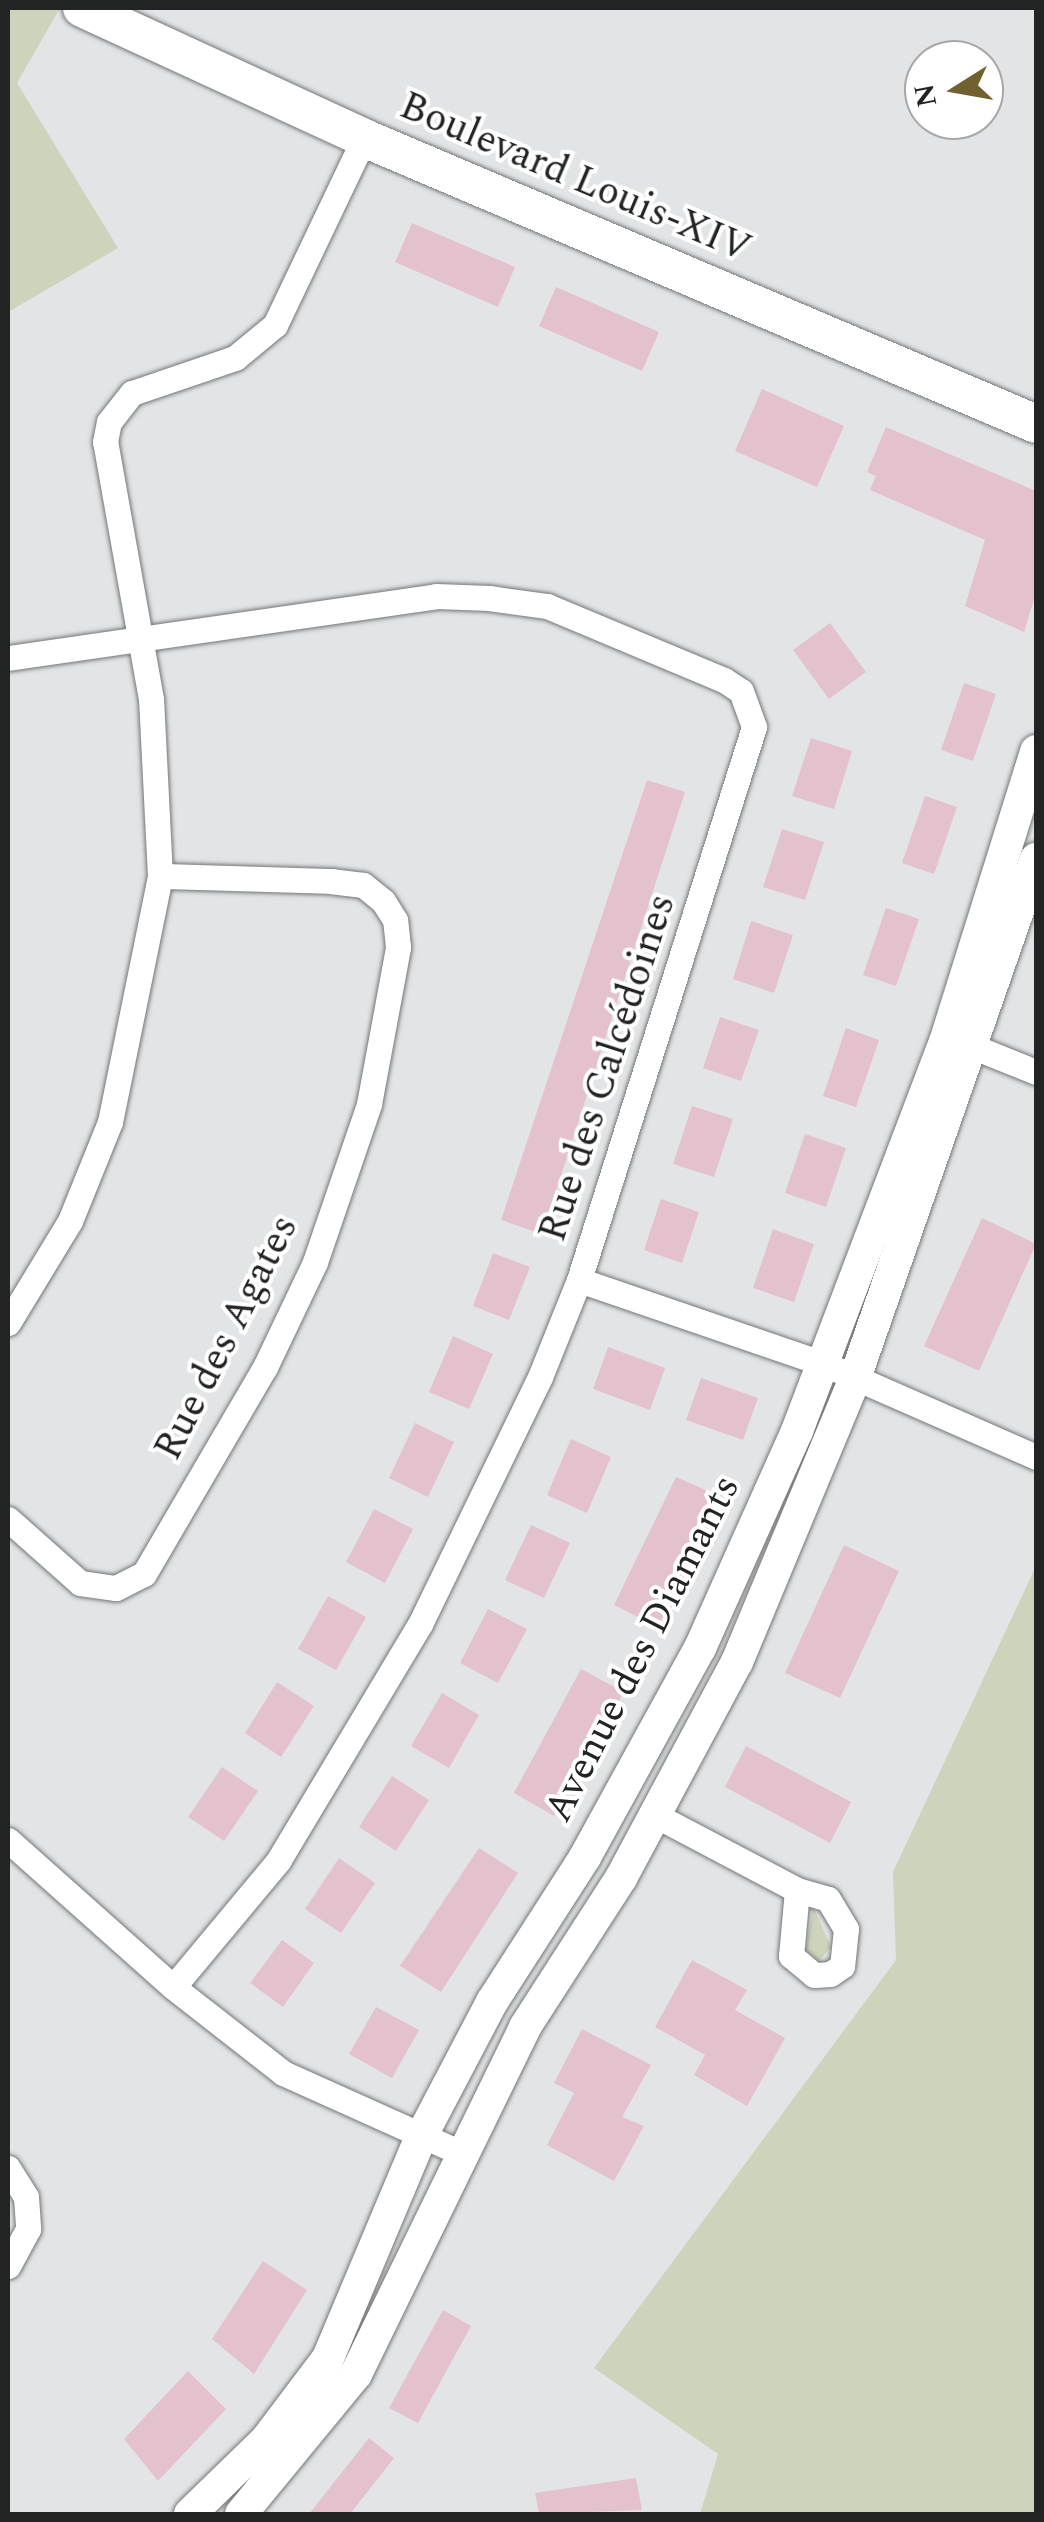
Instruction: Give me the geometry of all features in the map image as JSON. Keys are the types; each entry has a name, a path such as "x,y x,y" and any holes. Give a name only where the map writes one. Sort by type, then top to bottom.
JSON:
{"main road":[{"name":"Boulevard Louis-XIV","path":"82,8 364,138 1036,424"}],"street":[{"path":"8,1323 70,1221 110,1122 160,876 152,699 105,442 109,422 132,393 235,358 275,325 364,138"},
{"name":"Rue des Calcédoines","path":"140,638 436,596 548,606 741,691 754,727 752,748 578,1280 532,1395 420,1624 279,1860 172,1987"},
{"path":"8,658 140,638"},
{"name":"Avenue des Diamants","path":"190,2514 268,2439 328,2358 421,2137 492,2002 611,1812 700,1648 822,1364 945,1042 1036,751"},
{"name":"Avenue des Diamants","path":"241,2514 356,2374 525,2027 656,1814 736,1662 855,1378 1036,864"},
{"name":"Rue des Agates","path":"8,1520 80,1582 116,1588 144,1574 265,1367 315,1262 369,1104 398,946 395,920 383,901 363,885 332,881 160,876"},
{"path":"974,1046 1036,1072"},
{"path":"578,1280 822,1364 1036,1457"},
{"path":"656,1814 797,1890"},
{"path":"8,1840 172,1987 283,2073 462,2154"},
{"path":"8,2168 26,2197 28,2229 8,2266"}],"green space":[{"path":"8,8 60,8 17,83 118,248 8,312"},
{"path":"1036,1566 1036,2514 700,2514 718,2454 594,2368 896,1960 893,1872"},
{"path":"813,1906 831,1947 819,1961 806,1950"}],"building":[{"path":"412,223 515,267 498,307 395,262"},
{"path":"556,287 659,332 642,371 539,326"},
{"path":"762,389 844,426 817,487 735,451"},
{"path":"886,427 1036,491 1036,593 1024,632 965,606 985,540 870,490 876,476 867,472"},
{"path":"830,623 866,672 829,699 793,650"},
{"path":"964,683 996,694 973,761 941,750"},
{"path":"811,738 852,751 834,809 792,796"},
{"path":"647,780 685,792 542,1234 501,1220"},
{"path":"925,796 957,807 934,874 902,863"},
{"path":"782,829 824,842 805,900 763,887"},
{"path":"886,908 919,919 896,986 863,975"},
{"path":"751,921 793,935 774,993 733,979"},
{"path":"720,1017 759,1030 741,1081 703,1068"},
{"path":"846,1028 879,1040 856,1107 823,1096"},
{"path":"692,1106 733,1119 714,1177 673,1164"},
{"path":"805,1134 846,1148 826,1207 785,1193"},
{"path":"661,1199 699,1212 682,1263 644,1250"},
{"path":"982,1218 1036,1244 979,1371 924,1346"},
{"path":"773,1229 814,1244 794,1302 753,1288"},
{"path":"493,1253 530,1267 509,1320 473,1306"},
{"path":"453,1336 493,1354 469,1409 429,1392"},
{"path":"608,1347 665,1368 650,1410 593,1389"},
{"path":"701,1378 758,1398 743,1440 686,1420"},
{"path":"415,1423 454,1442 428,1497 389,1478"},
{"path":"571,1439 611,1457 587,1513 547,1495"},
{"path":"676,1477 717,1495 658,1627 614,1605"},
{"path":"374,1509 413,1529 385,1583 346,1562"},
{"path":"531,1525 570,1543 544,1598 505,1580"},
{"path":"844,1545 899,1571 840,1698 785,1673"},
{"path":"328,1596 366,1617 336,1670 298,1649"},
{"path":"488,1609 527,1629 498,1683 460,1663"},
{"path":"581,1669 624,1692 554,1816 514,1793"},
{"path":"277,1682 314,1706 281,1757 245,1733"},
{"path":"442,1693 479,1715 449,1768 411,1746"},
{"path":"746,1746 851,1802 830,1843 725,1787"},
{"path":"222,1767 258,1791 224,1841 188,1817"},
{"path":"392,1776 429,1800 396,1851 359,1827"},
{"path":"479,1848 518,1873 441,1992 400,1966"},
{"path":"339,1858 375,1883 341,1933 305,1909"},
{"path":"282,1940 314,1963 283,2007 250,1983"},
{"path":"692,1960 747,1990 735,2010 785,2038 747,2106 694,2075 705,2055 655,2027"},
{"path":"376,2007 419,2030 392,2078 349,2054"},
{"path":"582,2029 651,2065 622,2117 644,2126 614,2181 547,2145 574,2093 554,2083"},
{"path":"263,2261 307,2290 254,2374 212,2339"},
{"path":"443,2310 471,2326 418,2423 389,2408"},
{"path":"188,2371 226,2409 158,2481 124,2439"},
{"path":"369,2438 394,2458 350,2514 309,2514"},
{"path":"636,2478 642,2510 539,2514 535,2493"}]}
